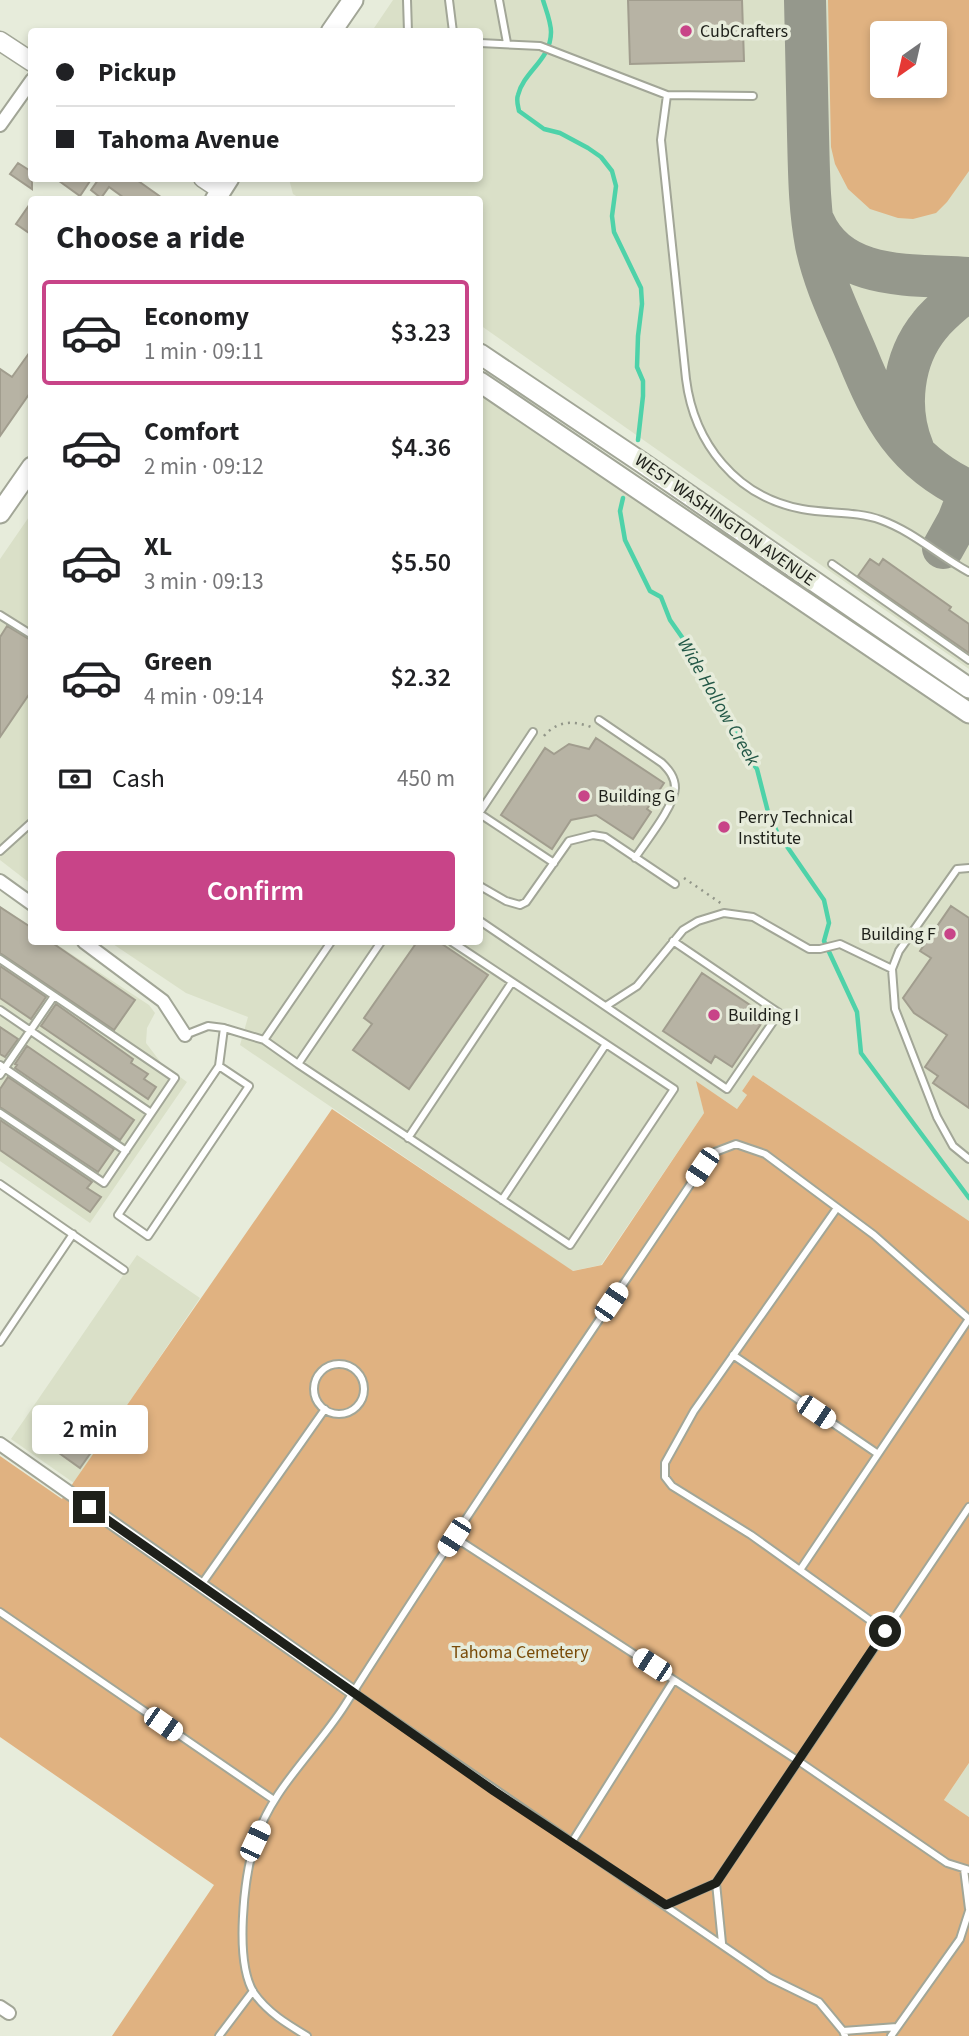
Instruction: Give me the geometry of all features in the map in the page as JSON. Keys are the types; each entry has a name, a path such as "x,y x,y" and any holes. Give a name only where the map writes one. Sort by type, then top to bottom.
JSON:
{"main road":[{"path":"334,28 353,0"},
{"path":"0,41 28,59"},
{"path":"209,182 225,192"},
{"name":"WEST WASHINGTON AVENUE","path":"483,356 969,688"},
{"name":"WEST WASHINGTON AVENUE","path":"483,385 969,712"},
{"path":"0,513 28,473"}],"street":[{"path":"0,125 28,86"},
{"path":"0,881 28,901"},
{"path":"88,945 163,1001 185,1035"},
{"path":"0,1444 352,1692"}],"lane":[{"path":"407,0 408,28"},
{"path":"449,0 452,28"},
{"path":"499,0 507,43"},
{"path":"483,43 540,46 667,95 753,96"},
{"path":"667,95 661,129 662,149 686,379 693,413 707,444 722,464 741,482 771,499 803,509 861,515 886,522 910,533 969,572"},
{"path":"832,564 969,660"},
{"path":"0,615 28,632"},
{"path":"599,720 662,763 670,771 675,786 673,798 635,858"},
{"path":"483,808 533,732"},
{"path":"483,815 554,863"},
{"path":"0,851 28,826"},
{"path":"483,888 506,901 520,905 527,902 569,841 593,835 605,837 675,884"},
{"path":"969,868 957,869 899,951 892,969 895,1009 937,1118 953,1146 969,1159"},
{"path":"606,1006 637,986 682,930 716,915 753,917 809,949 820,949 834,944 847,947 892,969"},
{"path":"483,922 727,1089 779,1013 673,941"},
{"path":"264,1040 329,945"},
{"path":"299,1064 379,945"},
{"path":"185,1035 208,1026 264,1040 570,1245 674,1090 456,945"},
{"path":"0,959 175,1078 104,1183 0,1112"},
{"path":"408,1138 512,982"},
{"path":"0,1075 2,1067 54,996"},
{"path":"0,1010 151,1113"},
{"path":"219,1066 249,1086 148,1236 118,1215 219,1066 224,1028"},
{"path":"502,1200 606,1044"},
{"path":"2,1067 126,1151"},
{"path":"307,2036 277,2018 253,1992 244,1957 243,1907 255,1841 274,1800 344,1707 454,1537 694,1179 715,1152 736,1144 765,1154 874,1235 969,1319 800,1570"},
{"path":"0,1184 124,1270"},
{"path":"837,1208 694,1411 664,1463 665,1477 672,1486 751,1535 885,1631"},
{"path":"0,1342 73,1234"},
{"path":"733,1355 878,1454"},
{"path":"335,1364 352,1367 363,1380 360,1402 355,1408 340,1413 325,1409 316,1396 315,1388 321,1372 335,1364"},
{"path":"201,1585 325,1409"},
{"path":"666,1905 716,1883 969,1507"},
{"path":"454,1537 797,1760 947,1863 967,1869 969,1910 966,1926 960,1939 891,2036"},
{"path":"0,1612 274,1800"},
{"path":"572,1842 674,1680"},
{"path":"352,1692 770,1978 819,2002 844,2033 897,2027"},
{"path":"716,1883 722,1943"},
{"path":"219,2036 253,1992"}],"path":[{"path":"533,732 541,739 554,726 565,722 594,729 599,720"},
{"path":"675,872 721,903 731,914"}],"shaded area":[{"path":"393,0 969,0 969,669 483,327 483,196 296,196 290,182 483,182 483,28 374,28"},
{"name":"Perry Technical Institute","path":"483,396 628,491 969,723 969,1221 753,1075 742,1091 747,1095 737,1109 697,1082 704,1113 601,1265 572,1271 240,1045 248,1017 186,993 114,945 483,945"},
{"path":"28,518 28,882 0,860 0,559"},
{"path":"0,906 28,925 28,945 58,945 149,1005 155,1013 147,1028 146,1043 162,1064 187,1082 90,1223 0,1161"},
{"path":"137,1255 200,1298 74,1483 11,1439"},
{"path":"969,1763 969,1817 944,1800"}],"green space":[{"path":"828,0 969,0 969,171 947,202 936,213 913,219 898,218 870,209 848,189 835,164 831,147"},
{"name":"Tahoma Cemetery","path":"753,1075 969,1221 969,1763 944,1800 969,1817 969,2036 112,2036 214,1885 0,1737 0,1456 62,1499 332,1109 573,1271 602,1265 704,1113 696,1081 737,1109 747,1095 742,1091"}],"building":[{"name":"CubCrafters","path":"628,0 742,0 744,61 630,64"},
{"path":"18,163 28,169 28,182 32,182 32,189 10,174"},
{"path":"61,182 89,182 80,196"},
{"path":"97,182 140,182 159,196 121,196 109,187 102,196 98,196 91,190"},
{"path":"28,207 28,232 16,224"},
{"path":"28,355 28,396 0,436 0,369 12,377"},
{"path":"870,559 879,565 883,559 951,607 949,610 969,624 969,653 858,576"},
{"path":"7,626 28,639 28,696 0,737 0,637"},
{"name":"Building G","path":"596,738 664,783 647,809 651,812 633,839 596,815 571,820 552,849 501,815 545,748 554,754 569,744 589,749"},
{"path":"951,906 969,918 969,1108 933,1083 938,1076 925,1067 947,1035 914,1013 903,998 931,958 920,951"},
{"path":"0,907 28,925 28,945 55,945 135,1000 114,1030 0,953"},
{"path":"415,945 443,945 488,975 409,1089 353,1050 372,1024 364,1018"},
{"path":"0,966 46,997 31,1019 0,998"},
{"name":"Building I","path":"702,973 750,1005 746,1009 763,1021 732,1067 715,1056 711,1063 663,1031"},
{"path":"56,1004 133,1059 131,1063 148,1074 144,1079 156,1087 148,1099 41,1026"},
{"path":"0,1027 18,1039 5,1057 0,1054"},
{"path":"27,1046 134,1120 120,1140 15,1068"},
{"path":"8,1077 114,1149 98,1172 0,1107 0,1089"},
{"path":"0,1120 92,1182 87,1188 101,1197 90,1212 0,1150"},
{"path":"93,1412 111,1424 80,1468 59,1453 69,1439 72,1441"}],"waterway":[{"name":"Wide Hollow Creek","path":"543,0 550,24 550,42 521,87 517,97 518,107 519,111 544,129 560,133 588,148 601,157 612,171 616,186 612,216 614,232 641,288 637,367 643,381 643,396 638,440"},
{"name":"Wide Hollow Creek","path":"623,498 620,511 625,540 650,591 661,597 670,620 684,640 693,664 735,727 744,752 757,769 768,812 777,832 824,900 829,923 824,941 857,1012 861,1053 969,1198"}],"taxiway":[{"path":"805,0 811,203 816,245 824,274 866,377 898,435 928,466 969,491"},
{"path":"814,222 826,241 841,256 860,265 902,274 969,278"},
{"path":"913,448 904,401 913,353 934,320 969,288"},
{"path":"943,548 969,493"}],"place":[{"name":"CubCrafters","path":"686,31"},
{"name":"Building G","path":"584,796"},
{"name":"Perry Technical Institute","path":"724,827"},
{"name":"Building F","path":"950,934"},
{"name":"Building I","path":"714,1015"}],"route":[{"path":"89,1507 494,1791 666,1905 716,1883 885,1631"}]}
